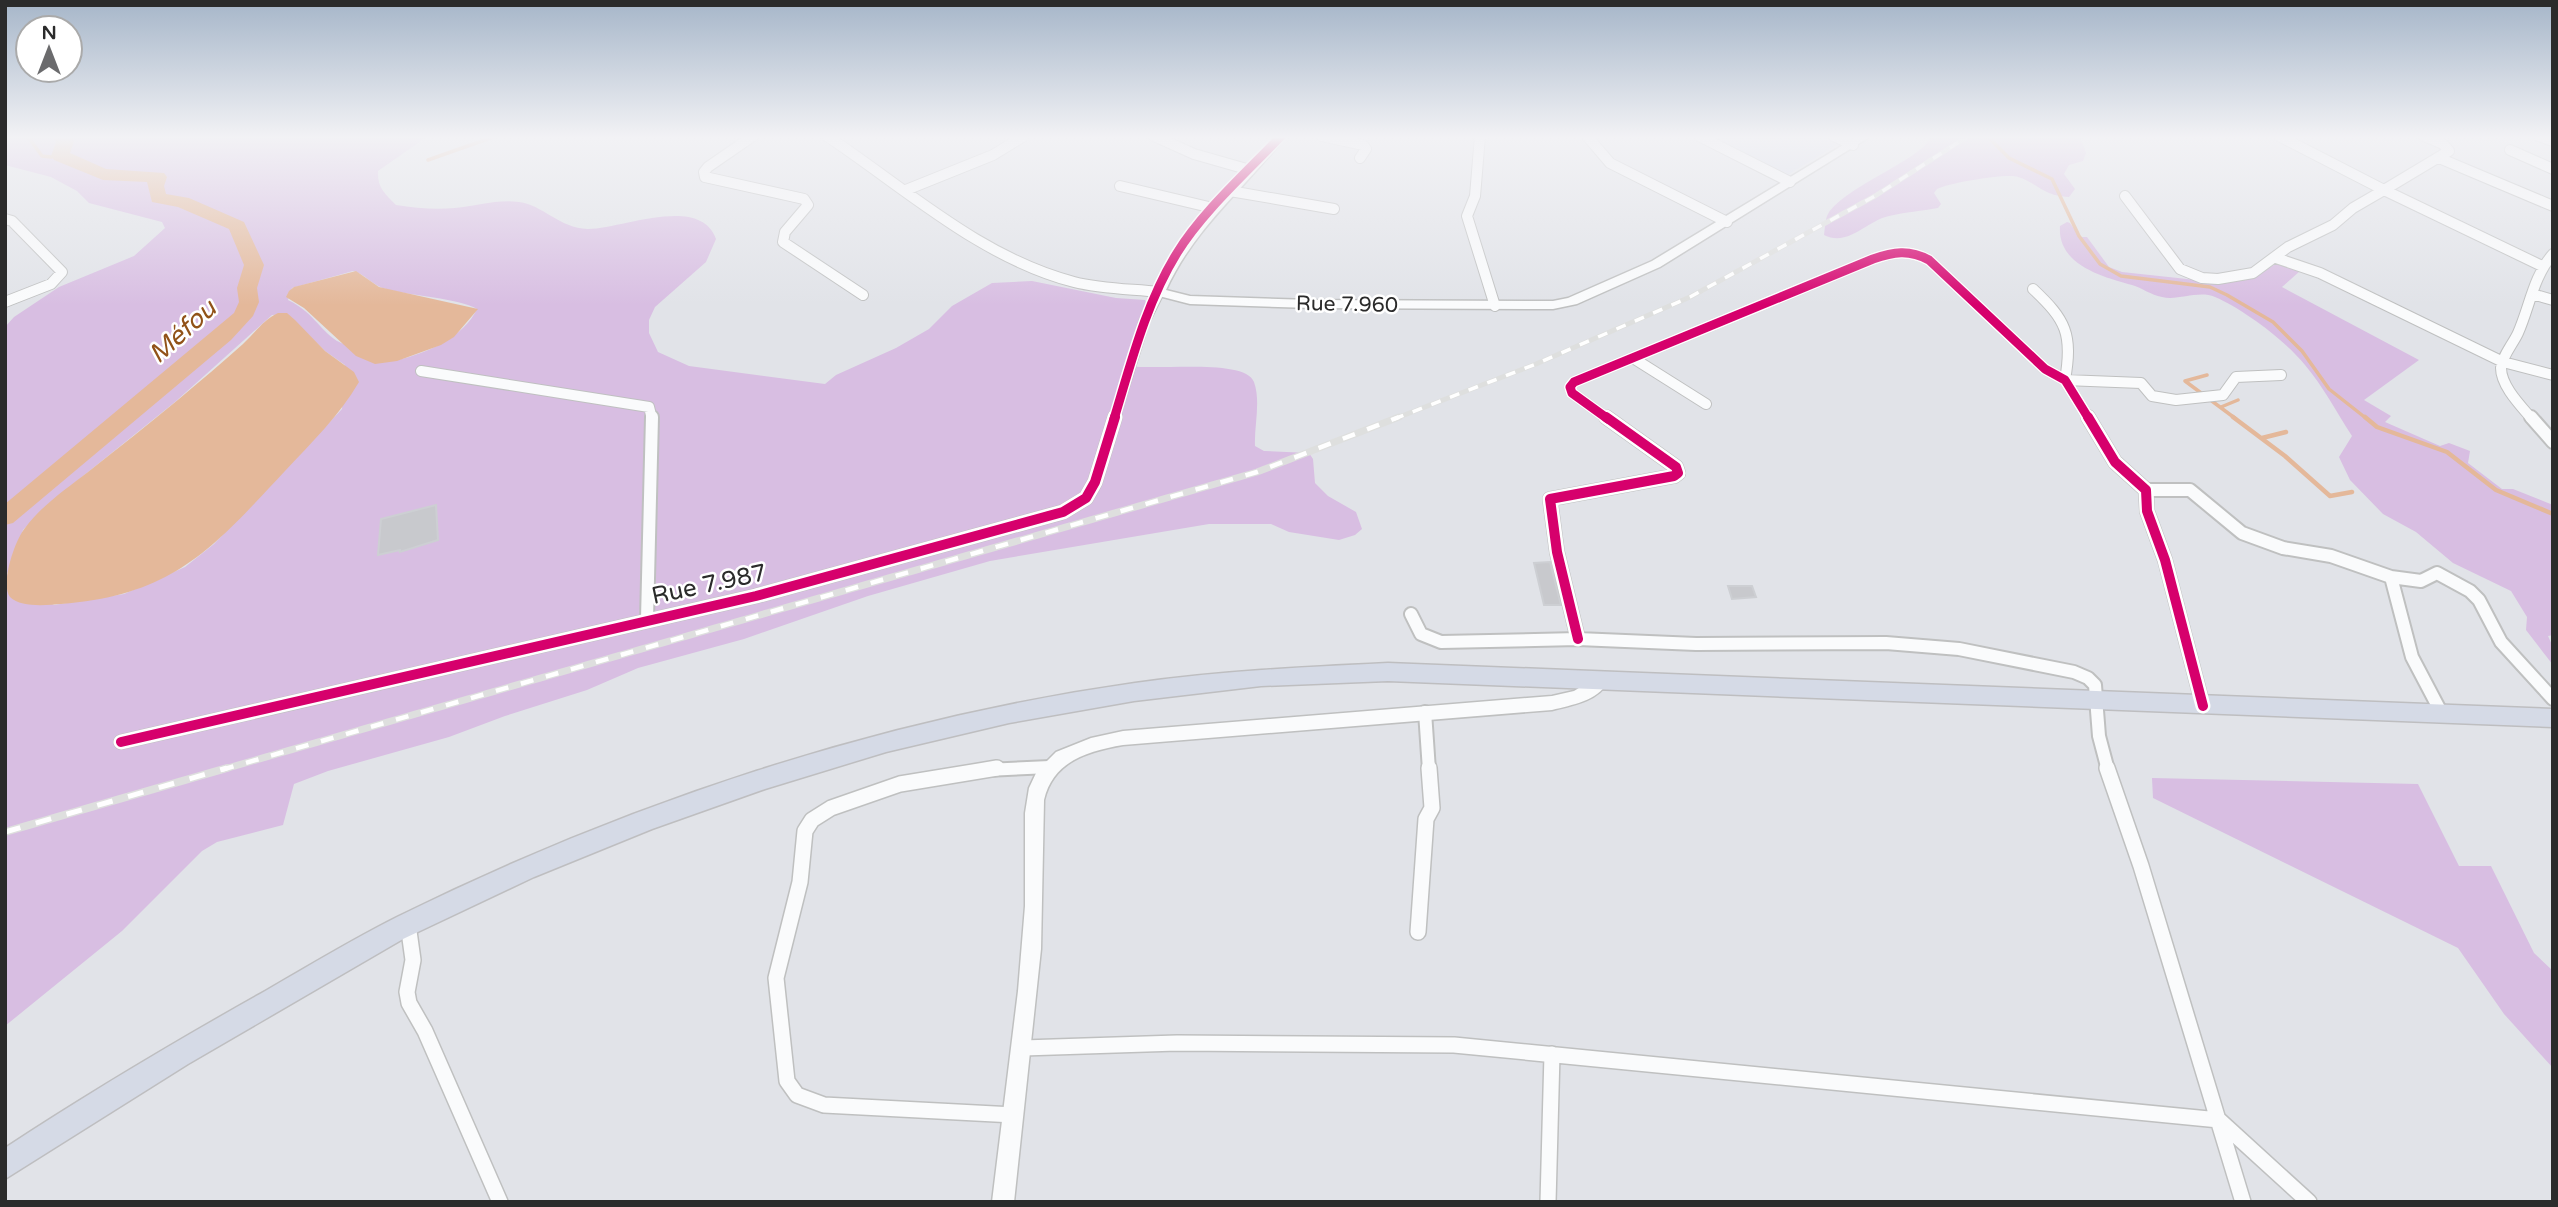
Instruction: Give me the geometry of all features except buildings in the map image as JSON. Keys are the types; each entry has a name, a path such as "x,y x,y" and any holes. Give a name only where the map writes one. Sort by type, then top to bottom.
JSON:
{"highway":[{"path":"5,1165 153,1068 408,924 603,837 761,780 933,730 1154,688 1314,673 1452,673 2203,706 2553,718"}],"street":[{"path":"774,192 804,199 808,205 806,211 784,232 783,242 863,295"},
{"name":"Rue 7.960","path":"909,192 979,239 1056,276 1093,285 1204,300 1536,307 1572,301 1656,264 1774,192"},
{"path":"1147,192 1213,208"},
{"path":"1159,292 1175,254 1229,192"},
{"path":"1238,192 1334,209"},
{"path":"1475,192 1467,216 1495,306"},
{"path":"1668,192 1727,222"},
{"path":"2125,196 2180,269 2187,274 2218,279 2253,274 2288,247 2333,225 2353,208 2380,192"},
{"path":"2389,192 2542,266"},
{"path":"2520,192 2553,206"},
{"path":"5,219 12,220 62,272 51,284 5,302"},
{"path":"1578,639 1557,552 1550,499 1674,476 1678,472 1676,467 1572,393 1570,387 1574,382 1872,259 1905,250 1918,253 1929,260 2045,369 2065,380 2141,383 2158,399 2185,399 2223,395 2236,377 2281,374"},
{"path":"2552,255 2542,266 2521,330 2502,362 2503,374 2527,413 2553,442"},
{"path":"2276,258 2320,273 2502,362 2553,375"},
{"path":"2033,289 2054,307 2070,332 2070,355 2065,380 2115,462 2146,490 2190,490 2242,533 2283,548 2331,556 2391,577 2416,581 2432,578 2437,573 2470,591 2479,600 2501,642 2553,699"},
{"name":"Rue 7.987","path":"121,742 756,596 1063,512 1086,498 1095,482 1144,322 1159,292"},
{"path":"2532,294 2553,300"},
{"path":"1633,358 1706,404"},
{"path":"421,371 649,407 652,414 647,619"},
{"path":"2146,490 2147,512 2165,560 2203,706"},
{"path":"2391,577 2412,657 2442,714"},
{"path":"1410,614 1419,634 1426,640 1441,642 1578,639 1696,644 1886,643 1959,649 2074,672 2095,685 2099,736 2112,787 2141,866 2243,1202"},
{"path":"1003,1202 1023,1048 1034,922 1036,799 1042,778 1050,766 1075,751 1112,740 1552,703 1578,696 1600,681"},
{"path":"1418,932 1426,819 1432,808 1425,712"},
{"path":"1014,1115 824,1105 797,1095 787,1081 776,978 800,882 805,831 819,815 900,783 999,768 1050,766"},
{"path":"408,924 413,960 407,992 409,1003 425,1031 499,1202"},
{"path":"1023,1048 1177,1043 1440,1045 2219,1120 2309,1202"},
{"path":"1548,1202 1552,1054"}],"shaded area":[{"path":"78,192 384,192 396,205 418,208 440,209 495,202 519,202 536,207 568,225 588,229 659,217 694,218 707,226 716,239 706,262 655,307 649,320 649,333 658,352 689,366 825,384 836,375 896,348 929,329 952,306 992,283 1032,281 1116,298 1145,300 1147,306 1125,365 1216,367 1247,374 1254,382 1257,398 1255,446 1264,451 1309,453 1313,459 1315,483 1328,496 1356,512 1362,529 1355,535 1339,540 1289,532 1271,524 1209,524 990,561 868,596 744,639 638,668 587,690 449,737 328,771 294,784 283,825 217,842 202,851 122,931 5,1026 5,327 14,317 59,287 134,256 165,228 162,222 89,203","holes":["353,271 386,289 459,302 477,309 454,336 421,353 394,360 337,341 304,310 288,300 292,288","287,314 325,351 345,365 342,409 214,544 185,567 124,594 54,605 7,574 23,530 47,505 175,402 272,315"]},
{"path":"1935,192 1941,204 1938,208 1889,216 1849,236 1833,238 1824,235 1828,214 1851,193"},
{"path":"2047,192 2073,192 2069,197"},
{"path":"2067,222 2080,237 2087,237 2109,267 2122,272 2224,283 2252,278 2279,262 2300,271 2282,287 2419,360 2364,400 2391,416 2385,422 2440,446 2449,443 2470,451 2468,463 2502,489 2513,489 2553,505 2553,635 2548,636 2553,647 2553,665 2526,630 2527,617 2511,591 2453,563 2416,532 2383,514 2350,480 2339,457 2352,436 2318,382 2287,346 2251,317 2215,297 2162,297 2084,267 2066,251 2061,239 2060,226"},
{"path":"356,271 379,287 478,309 454,337 441,345 397,361 375,364 356,356 304,308 286,297 294,287"},
{"path":"278,313 287,313 325,351 354,372 359,382 325,428 259,499 212,545 162,579 100,599 61,604 27,604 10,597 7,582 13,552 21,534 38,512 179,399"},
{"path":"2152,778 2418,784 2459,866 2491,866 2534,953 2553,971 2553,1068 2504,1014 2458,948 2153,798"}],"waterway":[{"name":"Méfou","path":"5,517 224,335 243,316 249,302 247,288 254,265 237,226 183,202 158,198 157,192"},
{"path":"2058,192 2079,236 2100,264 2121,276 2210,287 2227,295 2273,322 2302,351 2329,389 2367,419"},
{"path":"2207,375 2185,381 2236,419"},
{"path":"2221,407 2238,400"},
{"path":"2233,417 2285,456 2330,496 2352,492"},
{"path":"2365,417 2377,427 2447,452 2496,490 2553,514"},
{"path":"2262,438 2286,432"}],"railway":[{"path":"1394,419 1536,364 1690,297 1881,192"},
{"path":"221,770 1257,472 1399,417"},
{"path":"5,832 227,768"}],"cycle path":[{"path":"121,742 756,596 1063,512 1086,498 1095,482 1144,322 1176,254 1190,234 1229,192"},
{"path":"1578,639 1557,552 1550,499 1674,476 1678,473 1676,467 1572,393 1570,387 1574,382 1873,259 1895,252 1908,252 1929,260 2045,369 2065,380 2115,462 2146,490 2147,511 2165,560 2203,706"}]}
